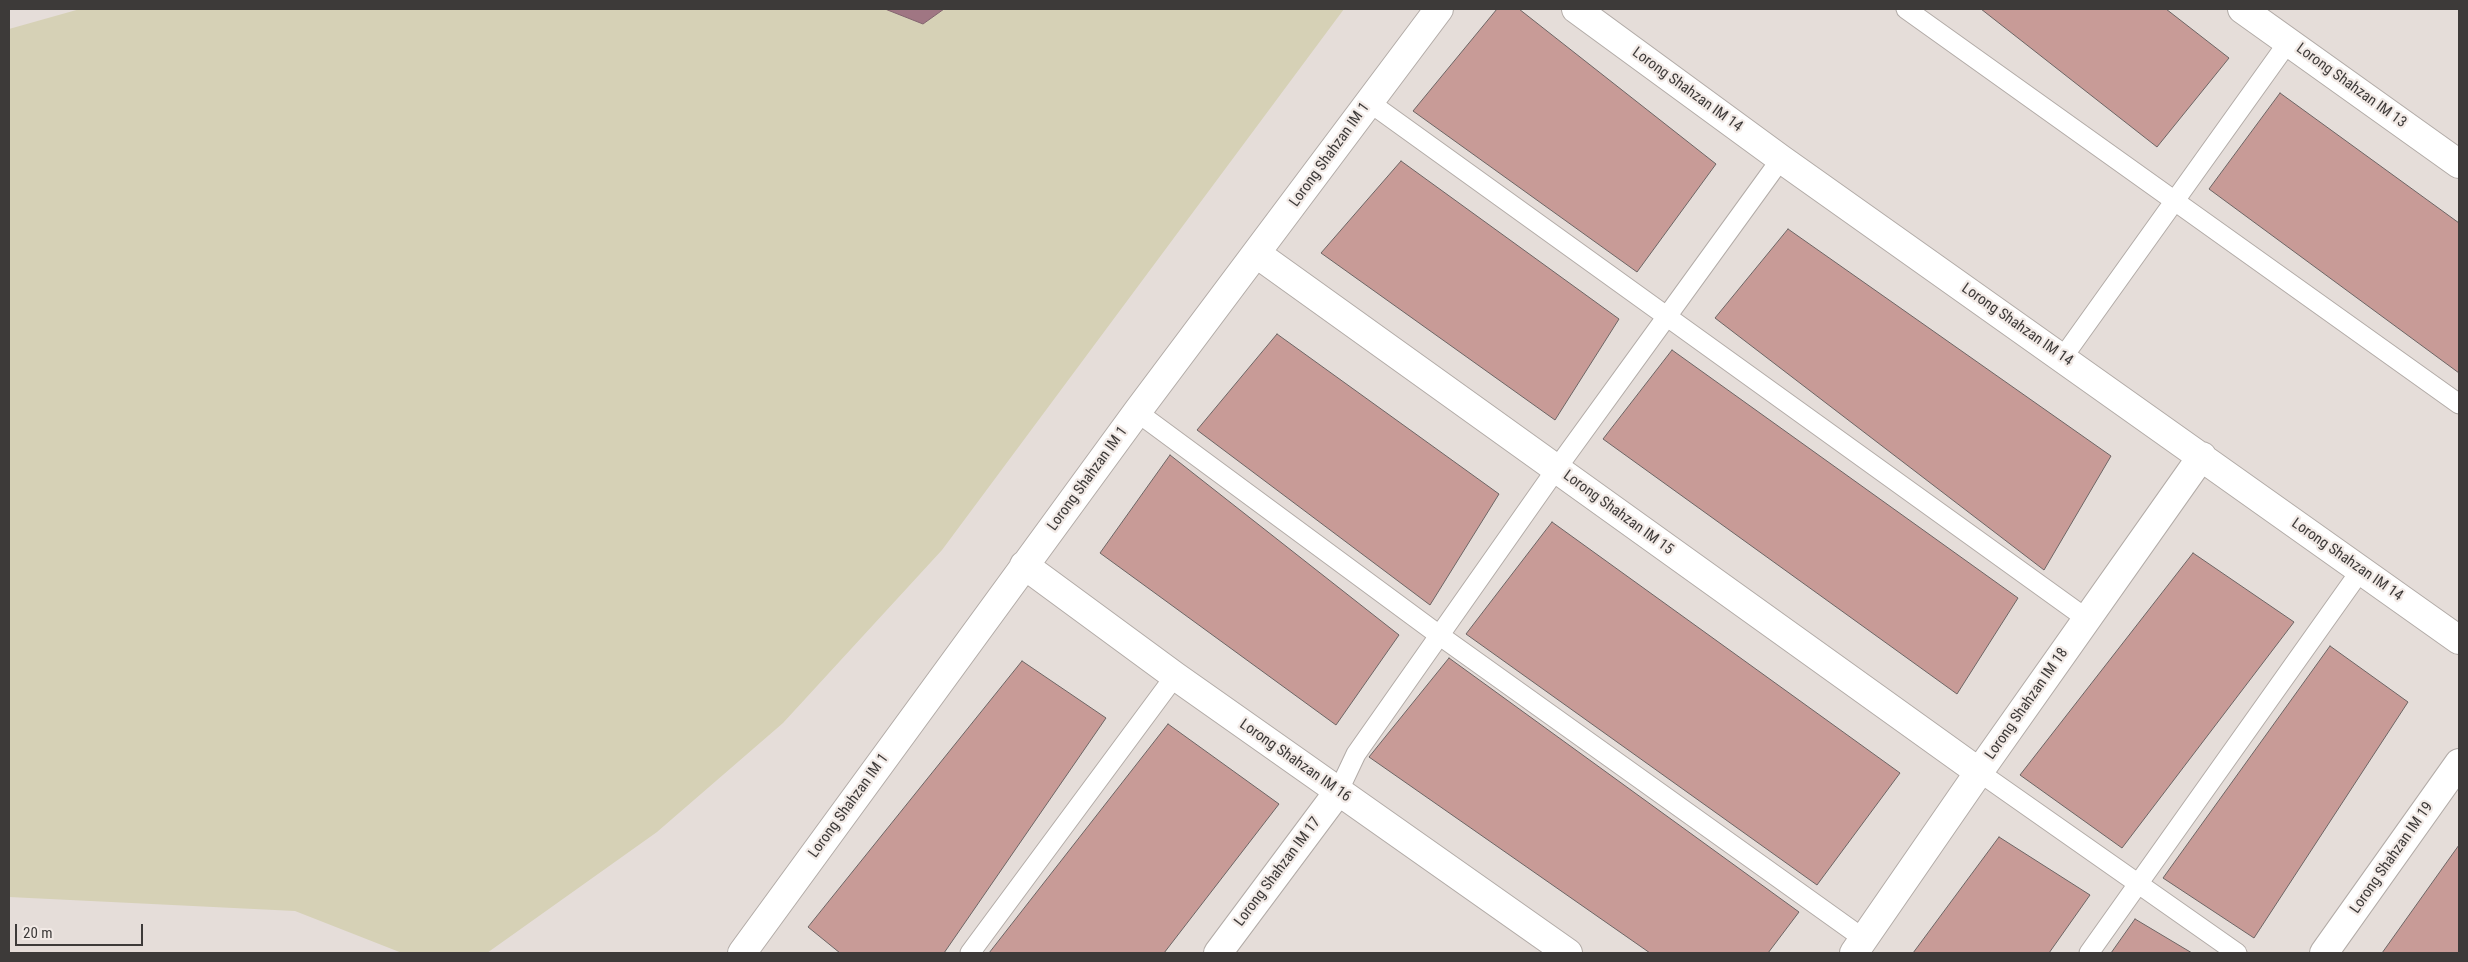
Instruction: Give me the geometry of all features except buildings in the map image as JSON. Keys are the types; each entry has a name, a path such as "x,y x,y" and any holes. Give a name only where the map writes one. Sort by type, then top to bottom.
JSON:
{"street":[{"name":"Lorong Shahzan IM 1","path":"742,953 1024,565 1439,9"},
{"name":"Lorong Shahzan IM 14","path":"1576,9 1781,158 2459,640"},
{"name":"Lorong Shahzan IM 13","path":"2242,9 2459,162"},
{"name":"Lorong Shahzan IM 15","path":"1257,254 1979,772"},
{"name":"Lorong Shahzan IM 18","path":"1859,946 2202,456"},
{"name":"Lorong Shahzan IM 16","path":"1024,565 1175,676 1568,953"},
{"name":"Lorong Shahzan IM 19","path":"2324,953 2459,763"},
{"name":"Lorong Shahzan IM 17","path":"1218,953 1338,792"}],"lane":[{"path":"1906,9 2459,404"},
{"path":"2063,357 2288,41"},
{"path":"1369,102 2087,619"},
{"path":"1338,792 1356,754 1557,468 1668,317 1781,158"},
{"path":"1137,412 1859,946"},
{"path":"2088,953 2361,570"},
{"path":"970,953 1175,676"},
{"path":"1979,772 2237,953"}],"shaded area":[{"path":"80,9 885,9 923,24 944,9 1344,9 942,550 783,723 657,832 487,953 402,953 295,911 9,897 9,29"},
{"path":"885,9 944,9 923,24"}]}
